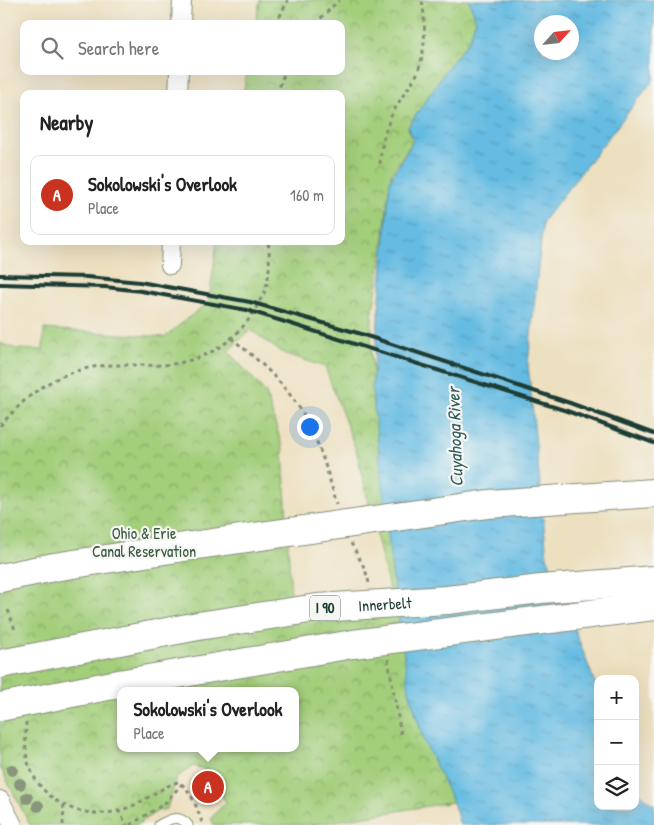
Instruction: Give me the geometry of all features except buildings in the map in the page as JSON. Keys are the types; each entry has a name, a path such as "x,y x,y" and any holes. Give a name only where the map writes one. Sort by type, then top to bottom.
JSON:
{"highway":[{"path":"0,578 54,567 488,504 654,493"},
{"path":"0,571 54,567"},
{"name":"Innerbelt","path":"0,664 198,626 317,608 447,600 541,589 654,580"},
{"path":"0,707 113,685 353,644 654,606"}],"street":[{"path":"181,20 182,0"},
{"path":"178,90 179,75"},
{"path":"170,265 171,245"},
{"path":"0,800 13,825"}],"lane":[{"path":"158,825 176,818 188,825"}],"path":[{"path":"278,20 288,0"},
{"path":"319,20 339,0"},
{"path":"380,164 386,130 392,114 416,76 420,61 425,27 422,0"},
{"path":"278,90 284,75"},
{"path":"0,426 21,401 44,385 80,370 112,365 164,365 200,357 222,346 252,315 266,288 269,272 268,245"},
{"path":"8,610 15,630"},
{"path":"26,713 25,747 30,769 44,790 55,800 74,810 90,814 118,810 130,807 178,782 191,795 203,825"},
{"path":"118,810 129,825 164,804 182,784"},
{"path":"63,825 64,805"}],"green space":[{"name":"Ohio & Erie Canal Reservation","path":"260,0 469,0 476,20 469,40 446,70 408,127 413,141 393,171 390,180 382,254 372,317 371,353 409,690 422,735 453,802 311,825 214,825 211,818 226,802 205,769 193,766 177,777 167,809 158,811 136,825 30,825 0,767 0,343 16,349 43,350 44,329 165,337 209,301 216,245 345,245 345,90 244,90 246,75 345,75 345,20 256,20","holes":["251,330 281,352 325,367 357,453 392,602 292,614 283,449 266,393 228,351"]}],"water":[{"name":"Cuyahoga River","path":"469,0 654,0 654,79 543,221 528,364 547,556 594,680 594,810 639,810 639,793 654,804 654,825 460,825 453,802 424,741 409,690 393,580 372,390 390,180 413,141 408,127 446,70 469,40 476,20"}],"railway":[{"path":"0,275 87,277 140,282 250,302 358,333 570,403 654,434"},
{"path":"0,284 105,287 141,291 247,310 567,411 654,443"}],"place":[{"name":"Sokolowski's Overlook","path":"208,787"}]}
